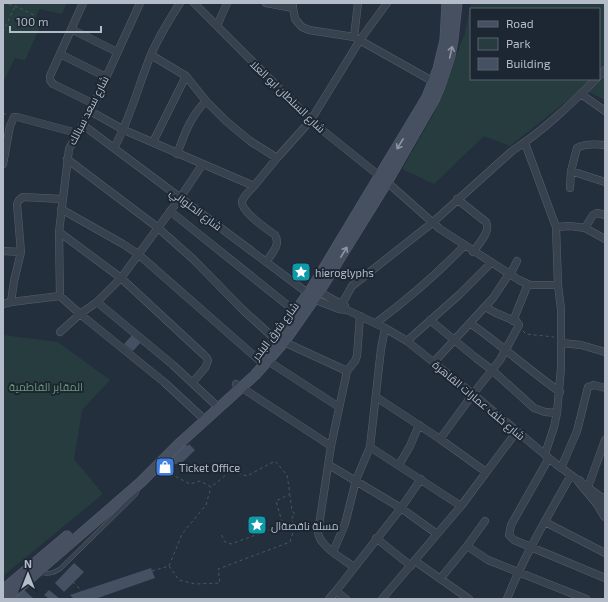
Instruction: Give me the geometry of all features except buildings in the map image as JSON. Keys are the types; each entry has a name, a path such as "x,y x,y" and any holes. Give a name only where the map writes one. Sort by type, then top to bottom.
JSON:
{"main road":[{"name":"شارع شرق البندر","path":"384,179 428,97 434,82 452,5"},
{"name":"شارع شرق البندر","path":"6,599 149,470 202,418 239,386 264,361 280,341 312,294 434,100 450,56 455,25 452,5"},
{"name":"شارع شرق البندر","path":"280,341 296,312 312,294"},
{"name":"شارع شرق البندر","path":"3,590 128,489 141,482 149,470"}],"street":[{"path":"83,3 50,76 50,82 94,104"},
{"name":"شارع سعد سبالك","path":"60,296 59,232 69,149 94,104 140,3"},
{"path":"114,148 124,130 151,55 180,3"},
{"name":"شارع السلطان ابو العلا","path":"194,3 311,120 384,179 432,223 473,252 510,275 528,284"},
{"path":"217,26 228,3"},
{"path":"266,3 293,6 295,18 302,27 318,32 357,39 434,82"},
{"path":"357,39 358,3"},
{"path":"266,262 277,244 277,239 275,235 244,210 242,204 243,199 311,120 357,39 387,3"},
{"path":"71,29 117,52"},
{"path":"60,54 106,77"},
{"path":"151,55 186,76 206,101 250,141 277,158"},
{"path":"153,142 186,76"},
{"path":"340,306 352,286 432,223 512,151 525,143 570,105 595,80"},
{"path":"581,94 605,111"},
{"path":"177,154 192,118 197,110 206,101"},
{"path":"90,111 124,130 202,165 254,186"},
{"path":"3,164 10,126 14,117 77,133"},
{"name":"شارع الحلواني","path":"83,125 266,262 312,294"},
{"path":"525,143 556,227 562,340 560,392 557,413 547,456 511,525 509,535 514,540 605,578"},
{"path":"570,188 571,171 578,146 597,144 605,145"},
{"path":"67,159 157,227 193,259 243,310 280,341 347,371"},
{"path":"60,332 80,314 97,302 120,278 180,198 202,165"},
{"path":"571,171 605,182"},
{"path":"11,302 21,252 17,204 23,197 62,199"},
{"path":"458,199 486,222 488,227 487,232 473,252"},
{"path":"61,209 138,254 264,361 339,407"},
{"path":"170,211 296,312"},
{"path":"585,228 593,215 597,213 605,215"},
{"path":"556,227 570,226 585,228 605,239"},
{"path":"59,232 120,278 182,333 207,358 208,361 205,368 192,383"},
{"path":"376,323 412,296 442,269 464,246"},
{"path":"3,251 21,252"},
{"path":"434,362 455,341 493,298 510,275 517,261"},
{"path":"407,341 460,294 491,263"},
{"path":"513,321 528,284 558,285"},
{"name":"شارع خلف عمارات القاهرة","path":"312,294 376,323 407,341 561,468 604,500"},
{"path":"3,304 60,296 164,382 202,418"},
{"path":"97,302 173,365 216,406"},
{"path":"440,439 500,360 519,323 496,314 485,307"},
{"path":"354,567 321,542 318,532 331,446 339,407 347,371 357,356 360,316"},
{"path":"430,320 492,370 534,408 544,412 557,413"},
{"path":"470,323 506,350 538,377 560,392"},
{"path":"333,552 345,524 356,480 370,447 381,349 386,328"},
{"path":"562,340 605,352"},
{"path":"561,468 577,431 588,387 594,385 605,388"},
{"path":"239,386 331,446"},
{"path":"376,397 440,439 486,472"},
{"path":"399,465 410,446 419,425"},
{"path":"382,599 461,506 517,431"},
{"path":"588,487 605,440"},
{"path":"370,447 461,506"},
{"path":"329,465 401,508 437,534"},
{"path":"507,599 518,571 530,547 571,475"},
{"path":"329,599 401,508 420,479"},
{"path":"579,481 598,504 605,516"},
{"path":"440,578 467,546 485,521"},
{"path":"545,522 605,553"},
{"path":"376,538 413,564 440,578 469,599"},
{"path":"467,546 488,560 586,599"},
{"path":"336,591 346,599"}],"lane":[{"path":"37,572 45,574 54,573 60,569 136,494 141,482"}],"path":[{"path":"3,3 15,6 36,16"},
{"path":"3,32 15,6"},
{"path":"517,328 526,334 562,340"},
{"path":"275,461 287,475 292,511 295,514 292,518 294,529 290,542 218,569 220,582 195,584 179,580 169,566 182,534 206,505 211,487 231,471 247,476 275,461"},
{"path":"165,471 190,484 200,481 211,487"},
{"path":"221,534 225,542 231,544 284,525 276,501 290,494"},
{"path":"152,571 169,566"},
{"path":"73,582 82,591"}],"green space":[{"path":"3,3 67,3 62,14 39,9 34,22 40,27 25,60 15,58 3,83"},
{"path":"471,3 605,3 605,100 582,89 510,146 484,136 434,184 402,169 434,113 465,33 470,8"},
{"name":"المقابر الفاطمية","path":"3,335 58,342 110,380 82,410 74,459 103,494 3,576"}],"place":[{"name":"hieroglyphs","path":"301,272"},
{"name":"Ticket Office","path":"165,467"},
{"name":"مسلة ناقصةال","path":"257,525"}]}
